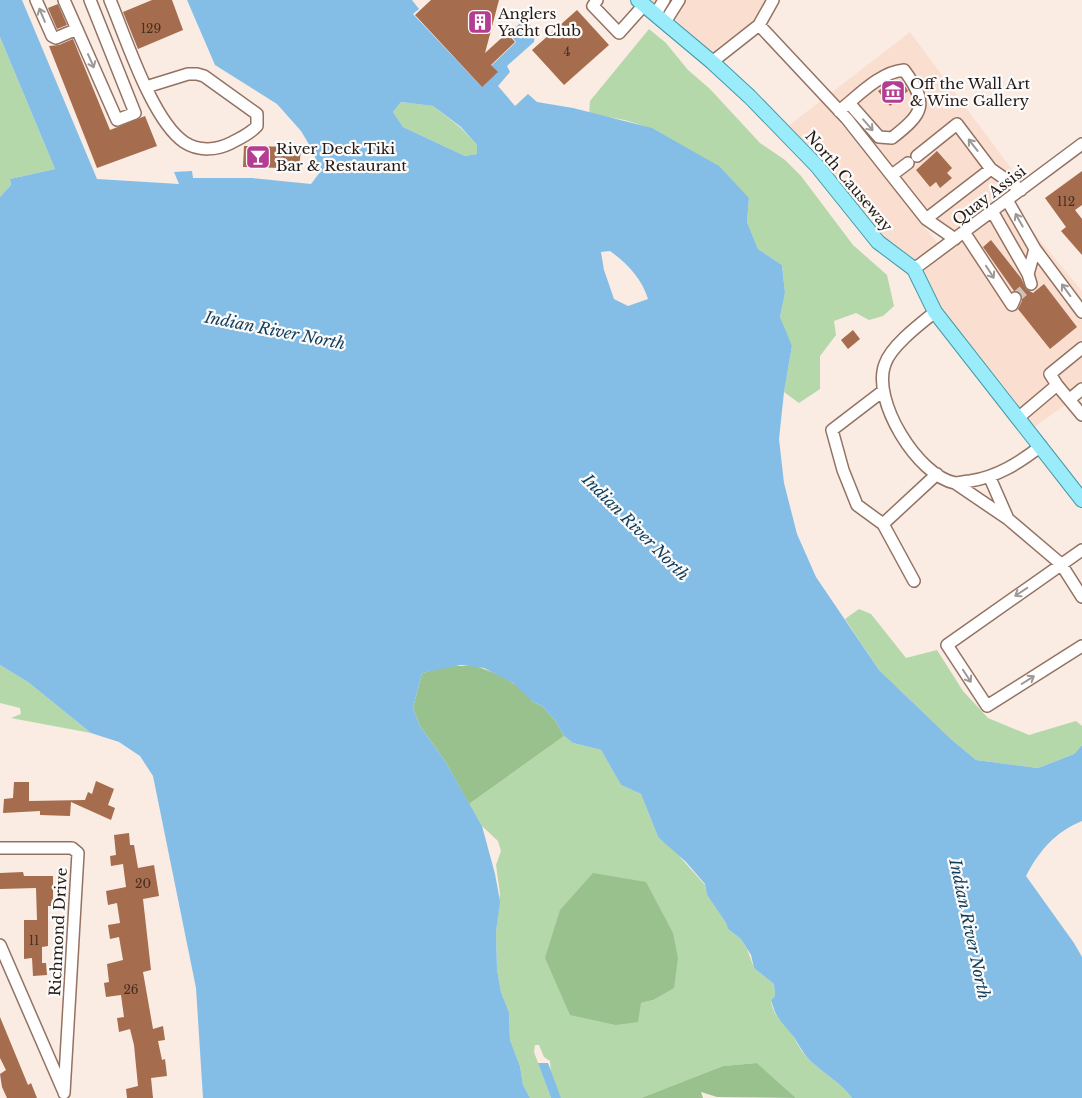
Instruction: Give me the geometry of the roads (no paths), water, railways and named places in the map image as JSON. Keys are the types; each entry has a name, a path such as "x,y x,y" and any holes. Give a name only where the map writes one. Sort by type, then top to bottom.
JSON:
{"main road":[{"name":"North Causeway","path":"641,3 712,62 785,131 878,242 914,269 935,312 1082,500"}],"street":[{"path":"36,0 52,36 56,38 77,28"},
{"path":"64,0 117,120 135,112 90,0"},
{"path":"110,0 146,87 167,126 185,143 196,148 216,150 252,131 257,126 257,114 204,76 188,74 146,87"},
{"path":"597,0 592,6 619,33 641,3"},
{"path":"660,18 664,0"},
{"path":"660,18 679,0"},
{"path":"712,62 759,25 773,0"},
{"path":"759,25 840,111 926,219 959,235 1012,305 1016,298"},
{"path":"840,111 849,103 893,71 904,70 918,88 922,101 917,114 892,138 879,137 849,103"},
{"path":"892,175 957,124 991,169 1021,190"},
{"name":"Quay Assisi","path":"914,269 1082,144"},
{"path":"926,219 991,169"},
{"path":"1007,200 1035,249 1082,312"},
{"path":"992,211 1030,279 1035,249"},
{"path":"935,312 906,336 885,364 883,392 894,422 926,468 955,483 1008,519 1062,564 1082,597"},
{"path":"1082,348 1050,374 1082,415"},
{"path":"1018,418 1057,385"},
{"path":"1070,399 1082,389"},
{"path":"883,392 832,430 843,470 857,505 883,524 914,581"},
{"path":"955,483 990,478 1026,458 1041,446"},
{"path":"883,524 937,474"},
{"path":"990,478 1008,519"},
{"path":"1082,550 946,645 987,706 1082,646"},
{"name":"Richmond Drive","path":"0,848 72,848 78,853 65,1096"},
{"name":"Richmond Drive","path":"0,945 65,1096"}],"water":[{"name":"Indian River North","path":"0,0 22,0 97,179 179,184 174,172 192,171 193,178 252,178 311,184 320,172 313,151 301,131 277,104 215,65 187,0 412,0 419,9 413,14 481,86 497,73 491,66 516,42 509,34 524,19 535,30 534,42 507,66 510,72 498,86 515,106 528,94 537,102 573,108 652,128 719,166 749,198 747,222 758,249 782,265 785,293 780,317 792,346 784,392 779,439 784,483 797,534 816,577 879,670 952,740 976,760 1038,768 1074,754 1082,745 1082,821 1072,825 1049,843 1036,858 1026,876 1082,957 1082,1098 852,1098 807,1058 780,1020 771,1000 775,996 774,984 754,968 751,955 741,939 728,929 707,895 705,884 686,862 658,837 641,794 621,785 601,750 573,743 564,736 555,720 542,706 533,702 513,683 484,668 461,665 422,673 413,708 420,726 445,761 482,826 500,901 496,932 497,969 501,992 509,1012 510,1040 520,1066 523,1085 530,1098 203,1098 196,988 153,776 140,756 119,742 91,733 28,682 0,665 0,197 11,185 10,179 55,169 0,37","holes":["401,102 433,106 461,127 477,145 477,154 465,156 403,127 393,112","610,251 633,272 642,285 648,299 628,306 614,299 604,270 601,252"]},
{"path":"538,1063 548,1063 561,1098 551,1098"}],"tunnel":[{"path":"1015,298 1031,284"}],"place":[{"name":"Anglers Yacht Club","path":"480,22"},
{"name":"Off the Wall Art & Wine Gallery","path":"893,92"},
{"name":"River Deck Tiki Bar & Restaurant","path":"258,157"}]}
